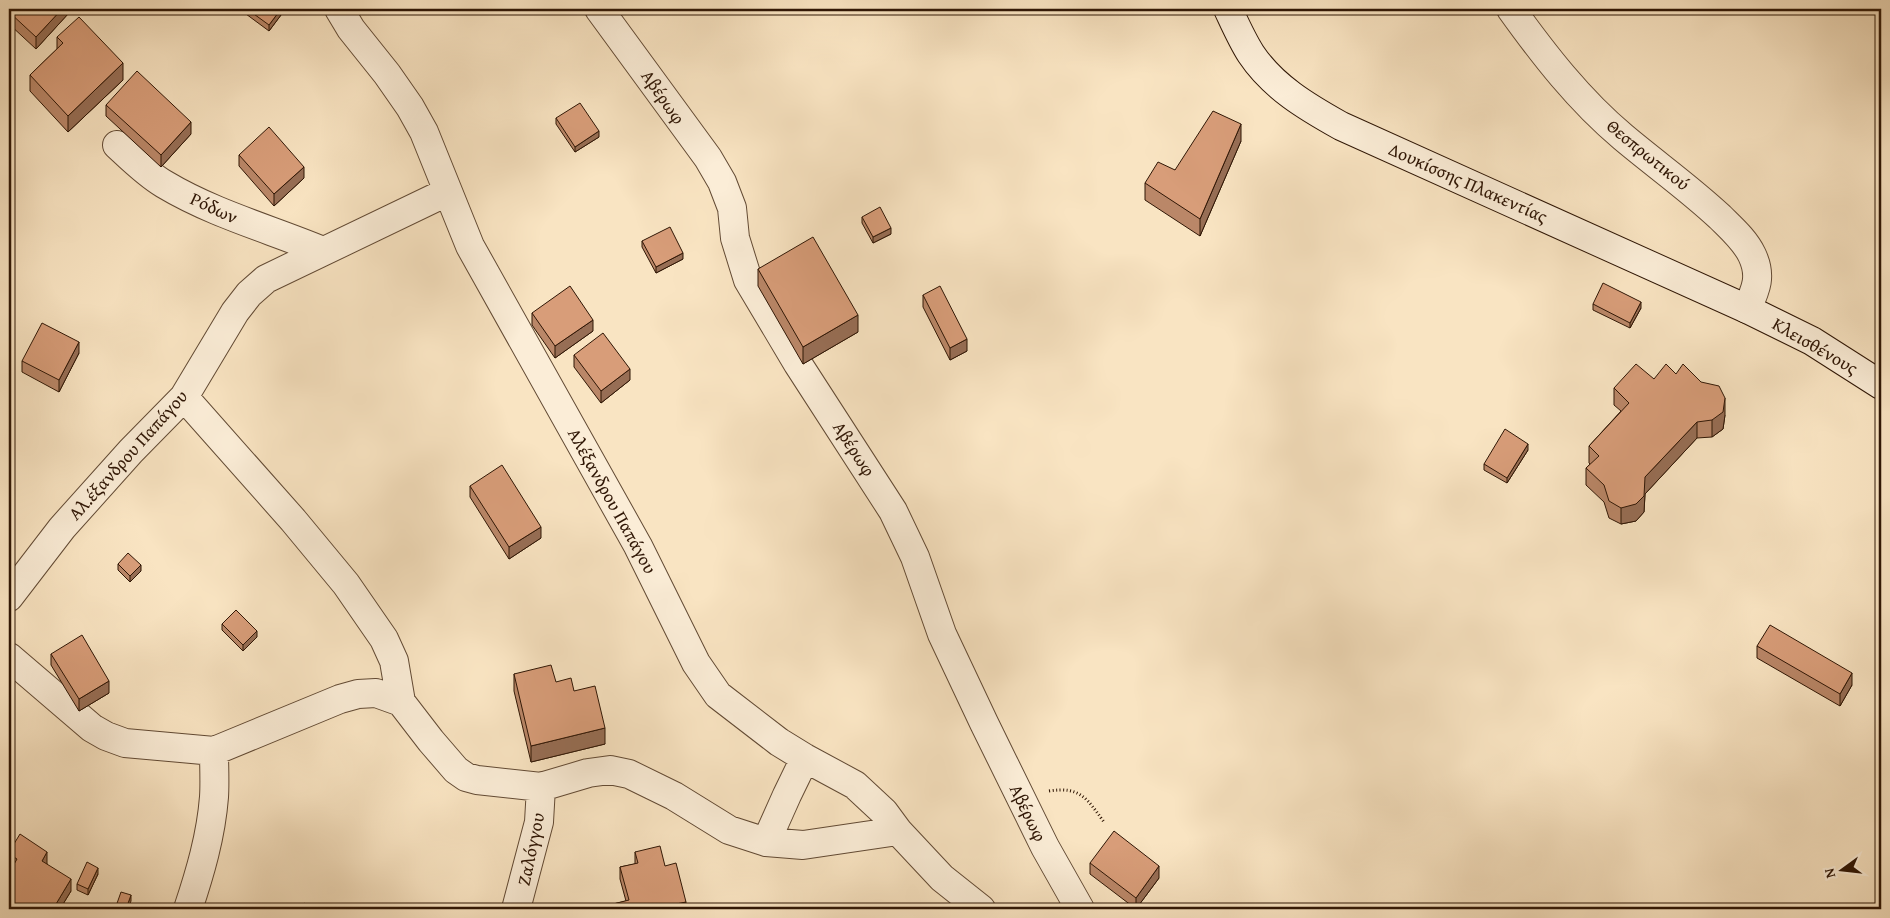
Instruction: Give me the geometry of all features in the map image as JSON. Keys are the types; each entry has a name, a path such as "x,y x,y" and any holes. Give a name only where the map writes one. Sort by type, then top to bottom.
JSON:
{"street":[{"name":"Αλέξανδρου Παπάγου","path":"339,9 351,29 387,74 410,107 424,132 470,246 638,546 696,663 718,695 780,742 855,785 884,812 898,831 942,878 976,909"},
{"name":"Αβέρωφ","path":"598,9 708,158 722,182 732,208 735,238 748,280 798,364 893,511 915,557 942,634 1019,796 1080,909"},
{"name":"Δουκίσσης Πλακεντίας","path":"1228,9 1251,54 1266,72 1289,94 1310,109 1350,130 1747,309"},
{"name":"Θεσπρωτικού","path":"1511,9 1564,80 1591,107 1623,137 1689,189 1742,240 1752,254 1758,270 1757,288 1747,309"},
{"name":"Ρόδων","path":"117,145 164,184 206,206 236,219 283,234 323,250"},
{"name":"Αλ.έξανδρου Παπάγου","path":"9,597 62,528 132,451 184,398 235,312 249,294 266,279 447,192"},
{"name":"Κλεισθένους","path":"1747,309 1812,341 1881,385"},
{"path":"184,398 293,520 346,584 384,640 394,661 401,702 445,758 456,770 466,777 477,780 541,787 588,773 610,770 629,774 674,796 729,830 766,842 803,845 898,831"},
{"path":"9,657 92,728 125,743 214,751 349,696 376,693 401,702"},
{"path":"188,909 210,831 214,796 214,751"},
{"path":"766,842 805,758"},
{"name":"Ζαλόγγου","path":"516,909 539,822 541,787"}],"path":[{"path":"1019,796 1056,790 1074,790 1088,800 1104,822"}],"building":[{"path":"9,9 62,9 36,37 9,12"},
{"path":"247,9 281,9 269,25"},
{"path":"79,17 123,63 68,116 30,75 63,43 57,37"},
{"path":"137,71 191,122 161,155 106,105"},
{"path":"580,103 599,131 575,147 556,118"},
{"path":"1213,111 1241,124 1200,219 1145,183 1158,162 1175,170"},
{"path":"269,127 304,167 274,194 239,155"},
{"path":"880,207 891,228 873,237 862,217"},
{"path":"670,227 683,253 656,267 642,241"},
{"path":"813,237 858,315 803,347 758,269"},
{"path":"1603,283 1641,302 1630,323 1593,304"},
{"path":"570,286 593,320 555,346 532,313"},
{"path":"940,286 967,339 950,348 923,295"},
{"path":"42,323 79,342 59,380 22,361"},
{"path":"603,333 630,369 601,391 574,355"},
{"path":"1636,364 1654,379 1666,364 1676,374 1683,364 1701,382 1719,386 1725,398 1723,412 1712,420 1697,422 1645,477 1644,496 1636,504 1621,508 1609,501 1604,485 1586,468 1599,456 1589,446 1629,403 1614,388"},
{"path":"1505,429 1528,444 1507,478 1484,464"},
{"path":"502,465 541,527 509,547 470,486"},
{"path":"128,553 141,565 130,576 118,564"},
{"path":"236,610 257,631 243,645 222,624"},
{"path":"1770,625 1852,673 1840,694 1757,646"},
{"path":"82,635 109,681 79,699 51,654"},
{"path":"551,665 556,682 571,678 574,691 595,686 605,728 531,746 514,674"},
{"path":"1114,831 1159,866 1136,898 1090,863"},
{"path":"20,834 47,852 42,861 71,879 53,909 22,909 9,901 9,873 17,859 9,854 9,852"},
{"path":"660,846 665,866 676,863 686,902 676,904 677,909 602,909 601,907 629,900 620,867 638,863 635,852"},
{"path":"87,862 98,868 88,889 77,884"},
{"path":"121,892 131,895 126,909 115,909"},
{"path":"304,903 312,909 300,909"}]}
